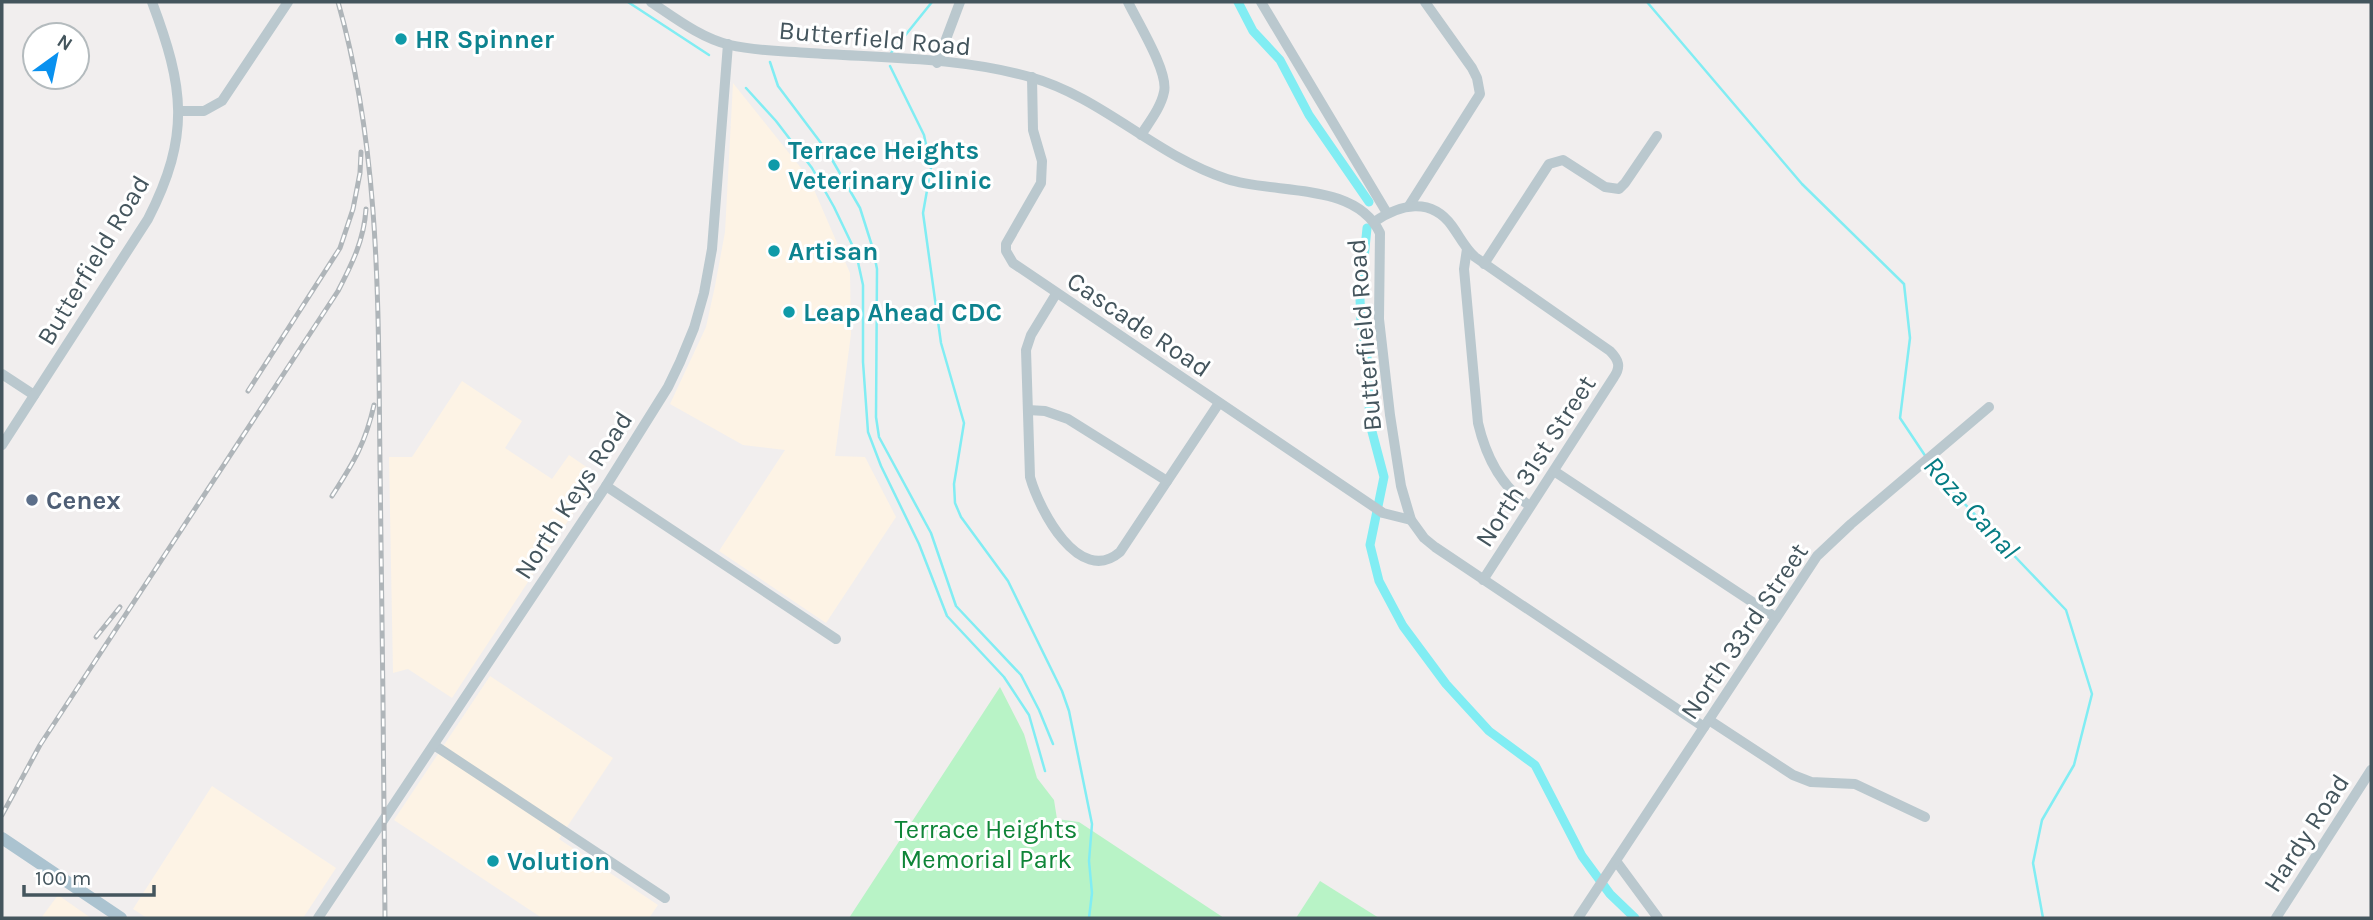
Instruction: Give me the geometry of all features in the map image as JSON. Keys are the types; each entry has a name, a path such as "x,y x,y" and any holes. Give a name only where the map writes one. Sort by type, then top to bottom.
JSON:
{"main road":[{"path":"2,838 121,918"}],"street":[{"name":"Butterfield Road","path":"2,444 156,203 172,161 179,111 170,51 152,2"},
{"path":"179,111 204,111 222,101 288,2"},
{"name":"Butterfield Road","path":"651,2 694,29 728,44 994,69 1031,77 1073,94 1169,153 1210,173 1268,189 1337,197 1359,206 1374,222 1381,244 1379,318 1390,415 1401,486 1411,520 1424,538 1483,580 1707,724 1793,775 1811,782 1855,784 1925,817"},
{"path":"937,63 960,2"},
{"path":"1128,2 1161,68 1165,83 1161,100 1141,135"},
{"path":"1261,2 1387,213"},
{"path":"1409,206 1480,94 1472,68 1425,2"},
{"name":"North Keys Road","path":"318,918 606,486 668,387 694,328 712,248 728,44"},
{"name":"Cascade Road","path":"1031,77 1033,130 1042,161 1041,183 1010,237 1006,251 1017,267 1383,513 1411,520"},
{"path":"1374,222 1387,213 1409,206 1432,210 1444,216 1467,249 1485,264 1549,164 1563,160 1605,187 1619,189 1657,136"},
{"path":"1467,249 1464,269 1478,423 1483,445 1510,490 1530,506"},
{"name":"North 31st Street","path":"1483,580 1614,377 1619,364 1610,351 1485,264"},
{"path":"1056,294 1031,335 1026,350 1030,477 1044,512 1071,547 1083,557 1094,562 1105,561 1120,552 1219,403"},
{"path":"2,374 34,395"},
{"name":"North 33rd Street","path":"1578,918 1817,556 1989,407"},
{"path":"1028,411 1045,411 1068,419 1167,481"},
{"path":"1553,471 1775,617"},
{"path":"606,486 836,639"},
{"path":"434,745 665,898"},
{"name":"Hardy Road","path":"2276,918 2371,770"},
{"path":"1616,861 1658,918"}],"shaded area":[{"path":"733,83 809,178 850,273 851,334 835,456 865,457 896,517 826,623 719,551 785,450 743,445 670,404 706,327 715,286 725,232"},
{"path":"462,381 522,421 505,448 552,479 569,455 598,475 452,698 408,669 393,673 389,457 412,457"},
{"path":"490,676 613,758 559,839 658,905 649,918 542,918 394,820"},
{"path":"212,786 336,868 303,918 147,918 133,909"},
{"path":"58,895 91,918 41,918"}],"green space":[{"name":"Terrace Heights Memorial Park","path":"1000,687 1024,734 1037,778 1054,800 1057,819 1079,822 1224,918 849,918"},
{"path":"1320,881 1379,918 1296,918"}],"waterway":[{"path":"628,2 709,55"},
{"path":"891,53 932,2"},
{"path":"1238,2 1253,31 1280,60 1309,115 1369,202"},
{"name":"Roza Canal","path":"1647,2 1802,184 1904,284 1910,338 1900,418 1926,457"},
{"path":"770,62 778,86 827,151 860,208 873,249 877,269 876,417 879,437 931,533 956,606 1021,675 1053,744"},
{"path":"890,66 924,135 931,168 923,213 941,343 964,423 954,484 955,503 961,517 1008,581 1062,691 1069,711 1092,824 1089,861 1092,893 1089,918"},
{"path":"746,88 776,121 812,168 856,253 863,285 863,362 868,432 881,466 919,544 947,616 1004,677 1029,715 1045,771"},
{"path":"1367,228 1360,299 1367,356 1370,424 1384,477 1370,545 1379,581 1403,626 1446,684 1489,731 1535,765 1582,856 1610,894 1635,918"},
{"name":"Roza Canal","path":"1929,462 1940,478 2066,610 2092,694 2074,765 2042,820 2033,863 2043,918"}],"railway":[{"path":"338,2 352,59 370,173 377,289 385,918"},
{"path":"248,391 340,248 353,209 361,152"},
{"path":"2,815 40,745 338,291 360,241 366,209"},
{"path":"332,496 358,453 374,405"},
{"path":"96,637 120,607"}],"place":[{"name":"HR Spinner","path":"401,39"},
{"name":"Terrace Heights Veterinary Clinic","path":"774,165"},
{"name":"Artisan","path":"774,251"},
{"name":"Leap Ahead CDC","path":"789,312"},
{"name":"Cenex","path":"32,500"},
{"name":"Volution","path":"493,861"}]}
